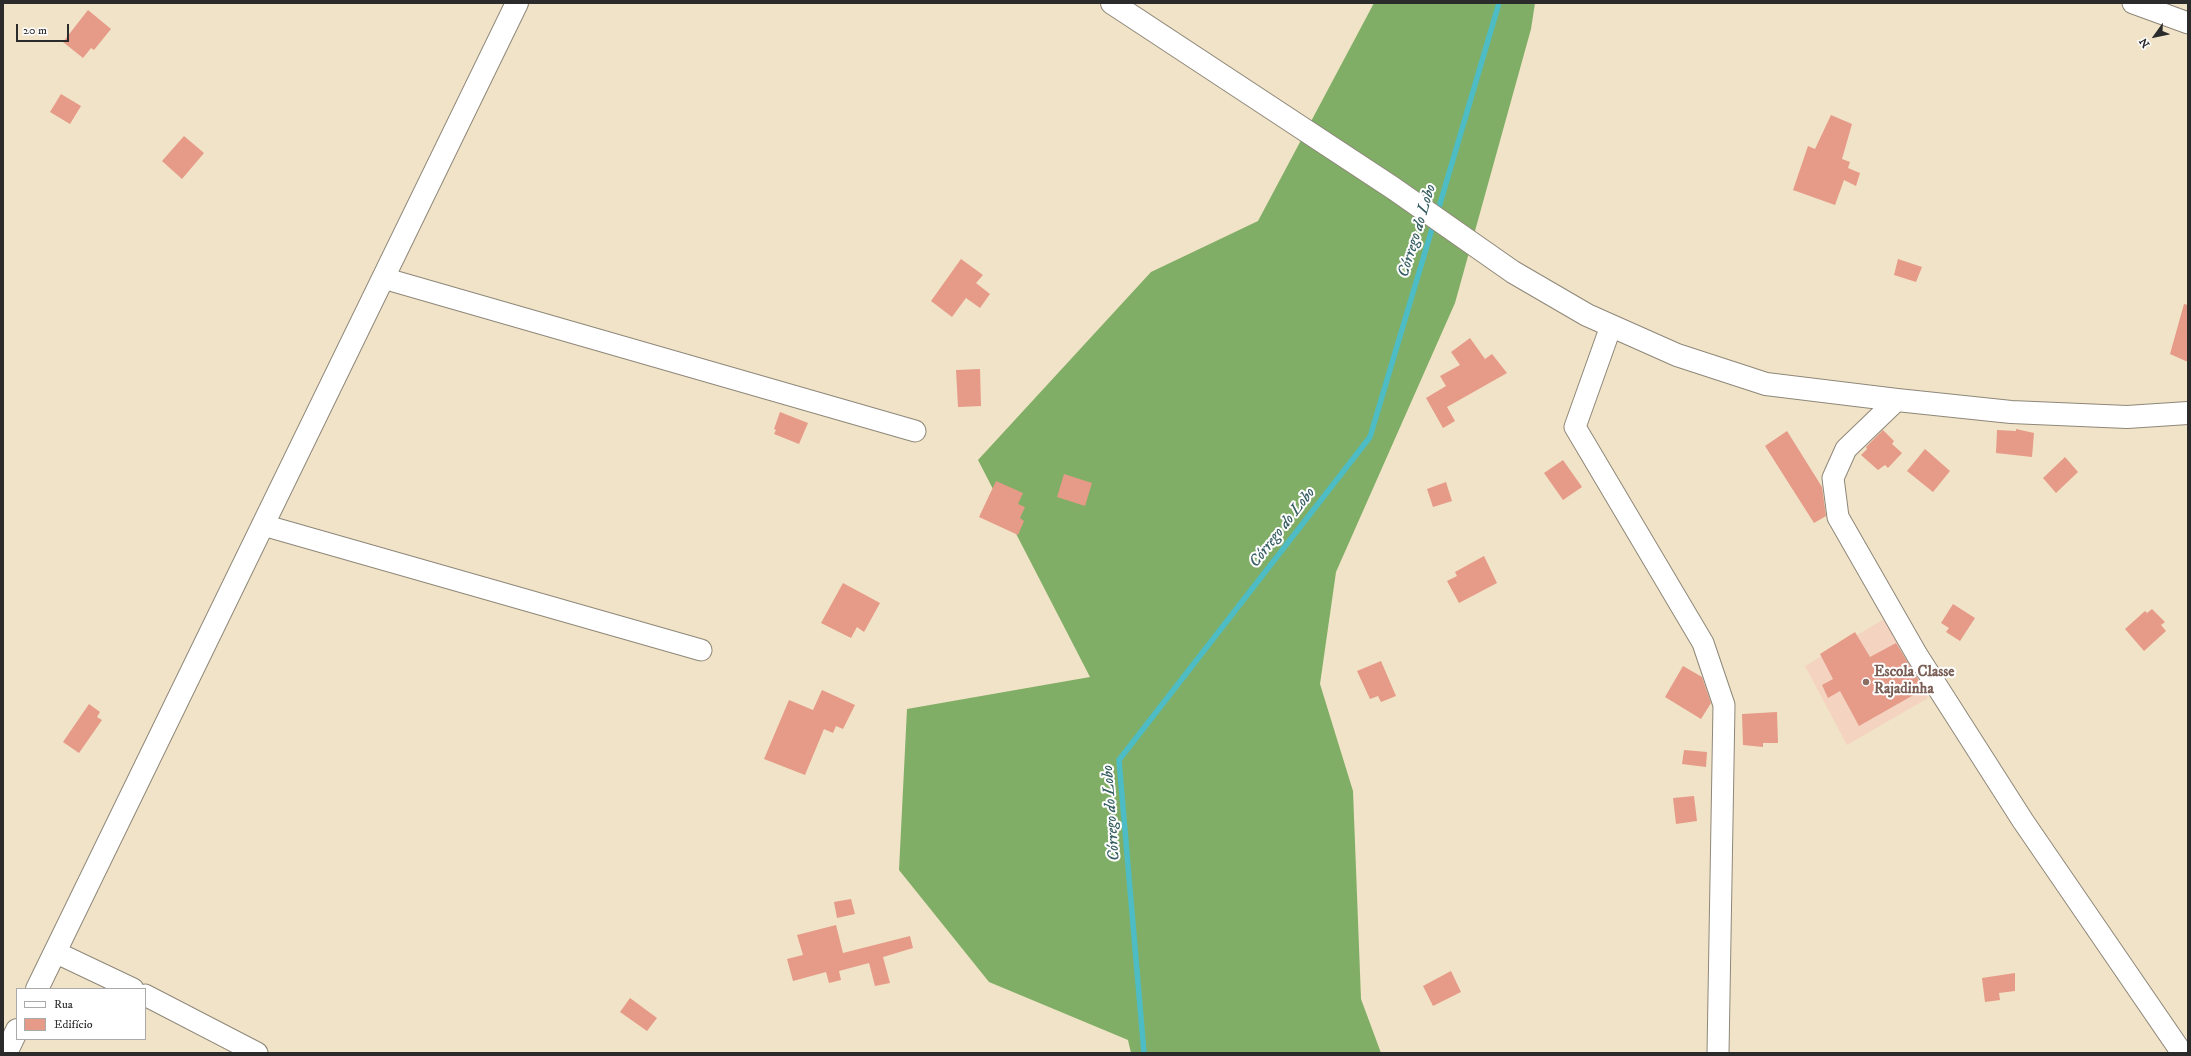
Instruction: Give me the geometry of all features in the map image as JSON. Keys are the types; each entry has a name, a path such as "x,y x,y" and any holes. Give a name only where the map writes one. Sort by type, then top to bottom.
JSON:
{"street":[{"path":"37,988 517,3"},
{"path":"1112,3 1393,188 1513,272 1587,315 1677,355 1766,384 1897,400 2019,412 2127,417 2188,413"},
{"path":"2133,3 2188,22"},
{"path":"383,278 915,431"},
{"path":"1611,326 1575,427 1703,643 1724,704 1718,1053"},
{"path":"1897,400 1846,448 1833,478 1838,517 1917,655 2019,815 2182,1053"},
{"path":"263,525 701,650"},
{"path":"55,952 131,988"},
{"path":"146,996 257,1053"},
{"path":"6,1053 16,1032"}],"shaded area":[{"name":"Escola Classe Rajadinha","path":"1884,619 1928,698 1847,745 1805,666"}],"green space":[{"path":"1374,3 1535,3 1531,29 1455,303 1336,572 1320,684 1353,791 1361,999 1381,1053 1131,1053 1128,1040 989,982 899,870 907,709 1090,677 978,460 1151,272 1258,221"}],"building":[{"path":"88,10 111,29 94,50 91,48 83,58 63,42"},
{"path":"61,94 81,106 70,124 50,112"},
{"path":"1831,115 1852,124 1842,159 1850,162 1848,168 1860,173 1856,186 1844,180 1835,205 1793,190 1808,146 1815,149"},
{"path":"184,136 204,153 182,179 162,161"},
{"path":"961,259 983,275 976,283 990,294 980,308 966,298 952,317 931,301"},
{"path":"1898,259 1922,267 1916,282 1894,275"},
{"path":"2184,304 2188,305 2188,362 2170,354"},
{"path":"1470,338 1485,359 1492,354 1507,373 1447,407 1455,421 1443,428 1426,398 1446,386 1440,376 1460,365 1451,352"},
{"path":"980,369 981,406 958,407 956,370"},
{"path":"780,412 808,423 799,444 774,434 776,430 774,429"},
{"path":"2016,429 2034,433 2032,457 1996,453 1997,430 2016,431"},
{"path":"1883,430 1894,441 1892,444 1902,453 1888,468 1885,465 1878,470 1861,455 1867,449 1866,447"},
{"path":"1787,431 1822,487 1826,516 1814,523 1765,446"},
{"path":"1925,449 1950,471 1933,492 1907,471"},
{"path":"2065,457 2078,472 2056,493 2043,478"},
{"path":"1563,460 1582,487 1563,500 1544,473"},
{"path":"1064,474 1092,483 1085,506 1057,497"},
{"path":"996,481 1023,493 1018,504 1025,507 1020,518 1024,521 1018,535 979,517"},
{"path":"1446,482 1452,501 1433,507 1427,489"},
{"path":"1484,556 1497,583 1459,603 1447,581 1457,576 1455,572"},
{"path":"843,583 880,603 864,632 857,627 851,638 821,623"},
{"path":"1953,604 1975,618 1960,641 1946,632 1949,628 1941,623"},
{"path":"2152,609 2165,622 2161,625 2166,631 2144,651 2125,629 2145,611 2147,613"},
{"name":"Escola Classe Rajadinha","path":"1855,632 1870,657 1896,643 1924,689 1859,726 1840,691 1828,698 1822,685 1833,679 1820,654"},
{"path":"1381,661 1396,696 1381,702 1378,696 1370,699 1357,671"},
{"path":"1683,666 1702,677 1711,703 1701,719 1665,697"},
{"path":"822,690 855,705 843,729 836,726 833,733 824,729 805,775 764,759 789,700 813,710"},
{"path":"89,704 100,712 97,717 102,720 79,753 63,742"},
{"path":"1777,712 1778,743 1763,743 1763,747 1743,745 1742,714"},
{"path":"1684,750 1707,752 1706,767 1682,764"},
{"path":"1694,796 1697,821 1676,824 1673,798"},
{"path":"851,899 855,914 837,918 834,902"},
{"path":"836,925 843,953 910,936 913,948 883,957 890,983 875,986 869,963 839,971 841,980 829,983 826,972 793,981 787,959 803,955 797,935"},
{"path":"1451,971 1461,992 1433,1006 1423,986"},
{"path":"2015,973 2015,991 1999,993 2000,1000 1985,1002 1982,978"},
{"path":"630,998 657,1018 647,1031 620,1012"}],"waterway":[{"name":"Córrego do Lobo","path":"1437,214 1499,3"},
{"name":"Córrego do Lobo","path":"1144,1053 1119,760 1370,437 1434,222"}],"place":[{"name":"Escola Classe Rajadinha","path":"1866,682"}]}
